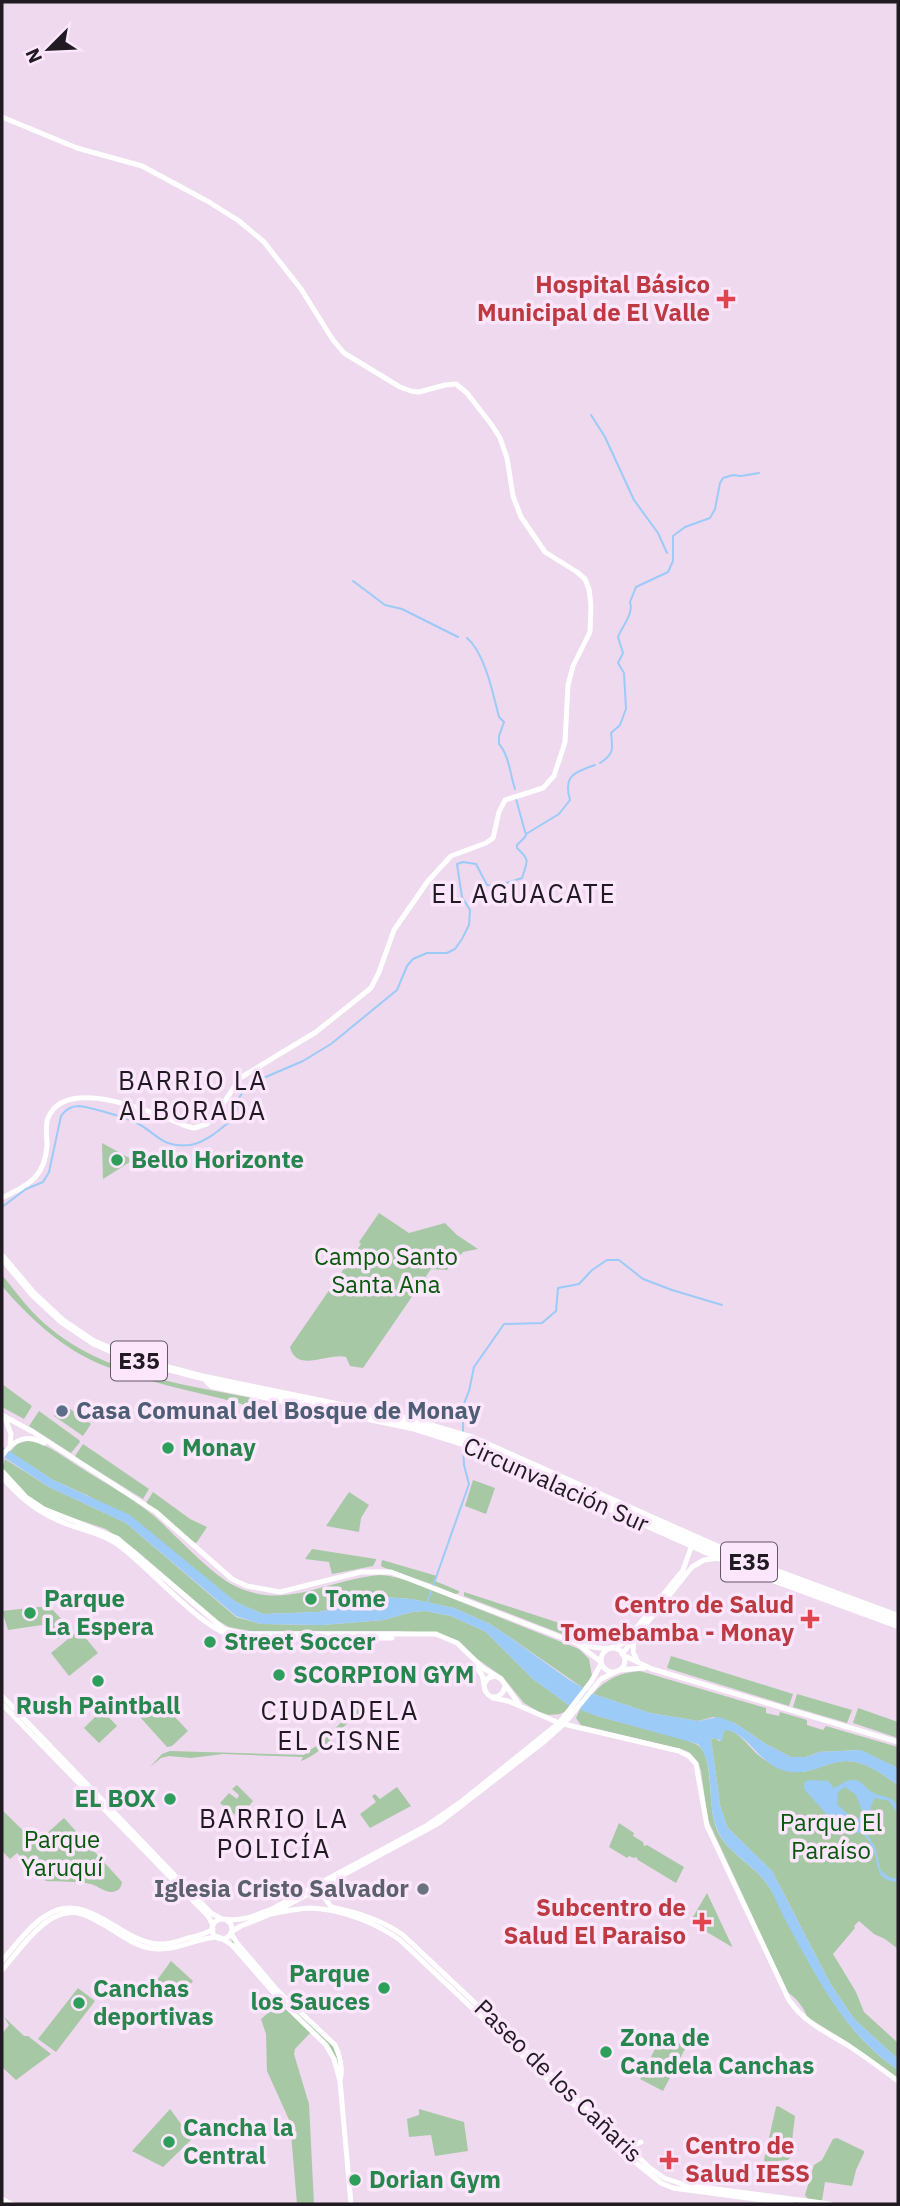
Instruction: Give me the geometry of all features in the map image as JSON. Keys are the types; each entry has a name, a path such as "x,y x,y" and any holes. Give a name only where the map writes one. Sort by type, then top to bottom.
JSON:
{"highway":[{"name":"Circunvalación Sur","path":"2,1257 42,1303 70,1327 93,1342 129,1358 205,1378 409,1420 471,1438 752,1563 898,1618"},
{"name":"Circunvalación Sur","path":"205,1378 212,1385 412,1427 466,1444 721,1558 898,1625"}],"main road":[{"path":"2,117 78,148 142,166 209,202 239,221 264,242 301,289 344,353 411,391 419,392 456,384 467,393 500,438 507,457 513,496 521,517 545,552 582,576 589,589 592,605 590,632 573,666 568,685 564,748 554,776 543,788 505,800 499,812 493,838 451,856 428,881 394,930 371,988 316,1032 240,1078 206,1124 194,1128 115,1101 95,1097 71,1100 55,1108 47,1124 46,1152 40,1173 20,1189 3,1197"},
{"path":"2,1415 9,1424 11,1434 10,1444 2,1456"},
{"path":"2,1415 33,1432 156,1512 222,1572 241,1584 270,1591 287,1591 361,1572 394,1573 576,1643 609,1671 632,1667 652,1669"},
{"path":"10,1444 22,1438 36,1439 71,1458"},
{"path":"2,1471 26,1497 44,1510 117,1538 225,1629 243,1634 436,1634 457,1643 483,1668 504,1683 521,1706"},
{"path":"2,1477 24,1500 42,1513 116,1543 207,1622 225,1634 244,1639 440,1639 456,1646 476,1665 482,1675 485,1693 493,1698 503,1699 562,1723 679,1751 693,1760 698,1772 707,1826 789,2000 814,2026 850,2047 898,2081"},
{"path":"685,1572 692,1545"},
{"path":"317,1887 328,1884 439,1823 562,1723 593,1682 602,1654 625,1642 685,1572 702,1561 721,1558"},
{"path":"593,1682 618,1670 624,1663 623,1654 661,1602"},
{"path":"635,1640 634,1652 640,1664"},
{"path":"576,1643 616,1649 652,1669 898,1742"},
{"path":"591,1653 594,1664 593,1682"},
{"path":"484,1684 488,1678 495,1676"},
{"path":"493,1698 502,1694 504,1683"},
{"path":"2,1696 211,1913 231,1924 231,1933 237,1943 285,1998 335,2045 340,2062 340,2081"},
{"path":"2,1704 208,1916 219,1938 232,1945 281,2001 326,2045 334,2059 340,2081 351,2204"},
{"path":"546,1718 571,1713"},
{"path":"571,1713 577,1727"},
{"path":"2,1970 43,1923 69,1912 90,1917 135,1943 156,1950 169,1950 227,1937 241,1926 271,1914 437,1820 562,1723"},
{"path":"326,1902 328,1884"},
{"path":"317,1887 326,1902"},
{"path":"2,1961 44,1917 65,1908 89,1912 154,1944 176,1942 207,1933 216,1921 246,1919 296,1899"},
{"path":"296,1899 304,1909"},
{"name":"Paseo de los Cañaris","path":"326,1902 331,1907 384,1923 403,1935 625,2145 664,2178 680,2184 830,2204"},
{"name":"Paseo de los Cañaris","path":"271,1914 319,1909 382,1927 400,1940 641,2168 661,2183 685,2190 792,2204"},
{"path":"625,2145 630,2147 642,2142"},
{"path":"2,2199 11,2204"}],"green space":[{"path":"102,1143 133,1160 103,1179"},
{"name":"Campo Santo Santa Ana","path":"379,1213 409,1233 445,1223 478,1249 463,1252 447,1270 431,1269 363,1368 350,1366 346,1357 339,1356 306,1361 299,1359 290,1347 361,1244 359,1242"},
{"path":"2,1275 45,1324 91,1355 170,1382 252,1398 244,1410 242,1404 136,1377 102,1365 48,1332 2,1286"},
{"path":"2,1384 32,1406 24,1419 2,1407"},
{"path":"62,1403 91,1424 83,1436 54,1416"},
{"path":"39,1411 79,1440 71,1453 29,1426"},
{"path":"26,1441 54,1450 136,1502 193,1554 235,1586 254,1593 290,1595 361,1578 380,1575 396,1577 579,1649 589,1659 592,1676 583,1688 490,1624 454,1608 411,1599 384,1597 319,1612 263,1614 236,1602 180,1558 89,1496 53,1480 10,1452 17,1444"},
{"path":"83,1444 149,1489 143,1499 77,1458 75,1456"},
{"path":"5,1459 49,1487 126,1523 236,1617 261,1624 322,1625 384,1620 425,1611 451,1616 486,1632 533,1679 570,1706 560,1714 539,1712 524,1703 503,1677 476,1658 459,1641 436,1633 250,1631 229,1627 217,1620 137,1551 106,1529 49,1510 28,1497 2,1469"},
{"path":"473,1480 495,1488 486,1514 465,1506"},
{"path":"153,1492 190,1519 207,1527 197,1542 146,1503"},
{"path":"349,1492 369,1505 361,1518 359,1532 326,1526"},
{"path":"312,1549 376,1560 373,1566 332,1574 329,1562 305,1559"},
{"path":"382,1560 437,1576 435,1581 459,1593 455,1594 385,1568 381,1566"},
{"path":"464,1592 593,1634 589,1642 585,1643 464,1596"},
{"name":"Parque La Espera","path":"51,1608 68,1626 62,1637 58,1639 54,1632 42,1625 8,1630 2,1611"},
{"path":"79,1630 98,1653 69,1676 51,1653"},
{"path":"671,1656 793,1694 789,1706 667,1668"},
{"path":"640,1671 766,1708 766,1713 779,1716 780,1712 807,1720 807,1725 823,1730 826,1726 898,1747 898,1768 860,1750 819,1752 806,1757 791,1757 735,1723 713,1717 698,1721 650,1713 593,1694 614,1677"},
{"path":"797,1694 852,1710 847,1723 793,1707"},
{"path":"159,1700 188,1731 172,1746 167,1747 140,1717"},
{"path":"367,1705 369,1710 350,1721 320,1750 301,1761 303,1757 223,1754 191,1758 169,1756 161,1758 150,1767 162,1754 170,1751 304,1755 322,1742 348,1716"},
{"path":"858,1708 898,1722 898,1738 853,1723"},
{"path":"580,1709 686,1740 700,1747 707,1763 714,1820 721,1837 768,1885 835,2006 863,2040 898,2070 898,2078 807,2017 799,2003 788,1993 708,1820 698,1762 689,1752 681,1749 581,1725 576,1718"},
{"path":"102,1710 117,1726 99,1743 84,1728"},
{"name":"Parque El Paraíso","path":"726,1729 739,1736 762,1758 783,1770 803,1772 837,1762 852,1761 873,1769 898,1785 898,1949 859,1921 833,1954 856,1992 864,2012 898,2043 898,2059 854,2019 830,1983 772,1871 727,1827 720,1805 711,1739 722,1740"},
{"path":"237,1785 253,1801 239,1818 220,1803 229,1793 237,1799 239,1795 232,1789"},
{"path":"397,1787 411,1806 370,1828 360,1814 376,1802 372,1796 375,1794 380,1799"},
{"name":"Parque Yaruquí","path":"2,1810 36,1843 64,1818 122,1882 120,1888 112,1892 85,1883 46,1881 17,1853 10,1859 2,1851"},
{"path":"619,1823 634,1833 633,1836 643,1842 644,1846 647,1845 684,1867 676,1883 636,1857 627,1858 609,1847"},
{"path":"707,1893 732,1946 732,1947 690,1922"},
{"path":"234,1939 278,1991 335,2045 341,2073 330,2049 311,2032 295,2049 294,2054 309,2104 314,2204 297,2204 290,2122 267,2071 266,2034 261,2019 281,2002 230,1943"},
{"path":"171,1961 193,1981 181,1997 174,1992 171,1996 155,1983"},
{"path":"78,1988 95,2001 56,2052 38,2039"},
{"path":"4,2017 24,2036 28,2036 51,2054 16,2080 2,2067 2,2034 9,2025"},
{"path":"664,2034 686,2047 663,2091 640,2079"},
{"path":"776,2107 795,2116 790,2158 765,2162"},
{"path":"170,2109 192,2139 163,2167 132,2151"},
{"path":"419,2109 464,2122 468,2151 435,2156 431,2135 409,2137 407,2119 419,2115"},
{"path":"837,2138 864,2151 852,2186 825,2182 822,2201 808,2199 805,2195 814,2165 822,2160 833,2139"}],"water":[{"path":"2,1446 53,1480 130,1515 236,1602 263,1614 319,1612 384,1597 411,1599 454,1608 490,1624 593,1694 650,1713 698,1721 719,1717 735,1723 791,1757 806,1757 819,1752 861,1750 898,1768 898,1785 873,1769 852,1761 791,1772 773,1766 734,1732 726,1730 722,1741 711,1739 720,1805 727,1827 772,1871 830,1983 854,2019 898,2059 898,2070 879,2056 847,2022 810,1964 768,1886 722,1838 714,1820 707,1763 698,1744 570,1706 533,1679 486,1632 451,1616 425,1611 384,1620 322,1625 261,1624 236,1616 126,1523 49,1487 2,1456"},
{"path":"809,1780 828,1781 834,1788 846,1781 855,1780 874,1793 895,1802 898,1814 889,1801 875,1798 865,1832 875,1846 881,1871 891,1878 898,1878 898,1882 890,1881 881,1875 873,1848 862,1833 846,1832 838,1827 804,1789 804,1783","holes":["845,1787 856,1795 863,1813 858,1819 851,1817 837,1804 838,1792"]}],"waterway":[{"path":"591,415 605,437 634,500 658,533 667,553"},
{"path":"600,763 610,754 611,733 620,725 626,709 624,673 618,663 623,653 618,637 629,615 630,602 636,587 668,572 673,561 673,536 685,527 710,518 723,478 759,473"},
{"path":"353,581 385,605 402,609 458,637"},
{"path":"467,638 479,653 499,717 504,722 499,744 507,759 515,789"},
{"path":"526,834 559,814 570,800 569,780 581,770 595,765"},
{"path":"2,1207 26,1189 43,1182 49,1172 61,1116 69,1109 84,1107 126,1118 172,1144 190,1145 202,1141 235,1117 239,1098 244,1090 331,1044 397,990 407,966 413,959 427,953 447,953 455,949 469,925 470,910 462,897 457,864 476,864 487,885 497,886 522,878 527,862 517,845 526,835 516,799"},
{"path":"463,1434 463,1406 474,1367 504,1324 542,1323 556,1311 558,1288 579,1284 592,1270 607,1260 619,1260 643,1279 722,1305"},
{"path":"427,1603 469,1484 463,1446"}],"place":[{"name":"Hospital Básico Municipal de El Valle","path":"726,299"},
{"name":"Bello Horizonte","path":"117,1160"},
{"name":"Casa Comunal del Bosque de Monay","path":"62,1411"},
{"name":"Monay","path":"168,1448"},
{"name":"Tome","path":"311,1599"},
{"name":"Parque La Espera","path":"30,1613"},
{"name":"Centro de Salud Tomebamba - Monay","path":"810,1619"},
{"name":"Street Soccer","path":"210,1642"},
{"name":"SCORPION GYM","path":"279,1675"},
{"name":"Rush Paintball","path":"98,1681"},
{"name":"EL BOX","path":"170,1799"},
{"name":"Iglesia Cristo Salvador","path":"423,1889"},
{"name":"Subcentro de Salud El Paraiso","path":"702,1922"},
{"name":"Parque los Sauces","path":"384,1988"},
{"name":"Canchas deportivas","path":"79,2003"},
{"name":"Zona de Candela Canchas","path":"606,2052"},
{"name":"Cancha la Central","path":"169,2142"},
{"name":"Centro de Salud IESS","path":"669,2160"},
{"name":"Dorian Gym","path":"355,2180"}],"district":[{"name":"EL AGUACATE","path":"524,894"},
{"name":"BARRIO LA ALBORADA","path":"193,1096"},
{"name":"CIUDADELA EL CISNE","path":"340,1726"},
{"name":"BARRIO LA POLICÍA","path":"274,1834"}]}
